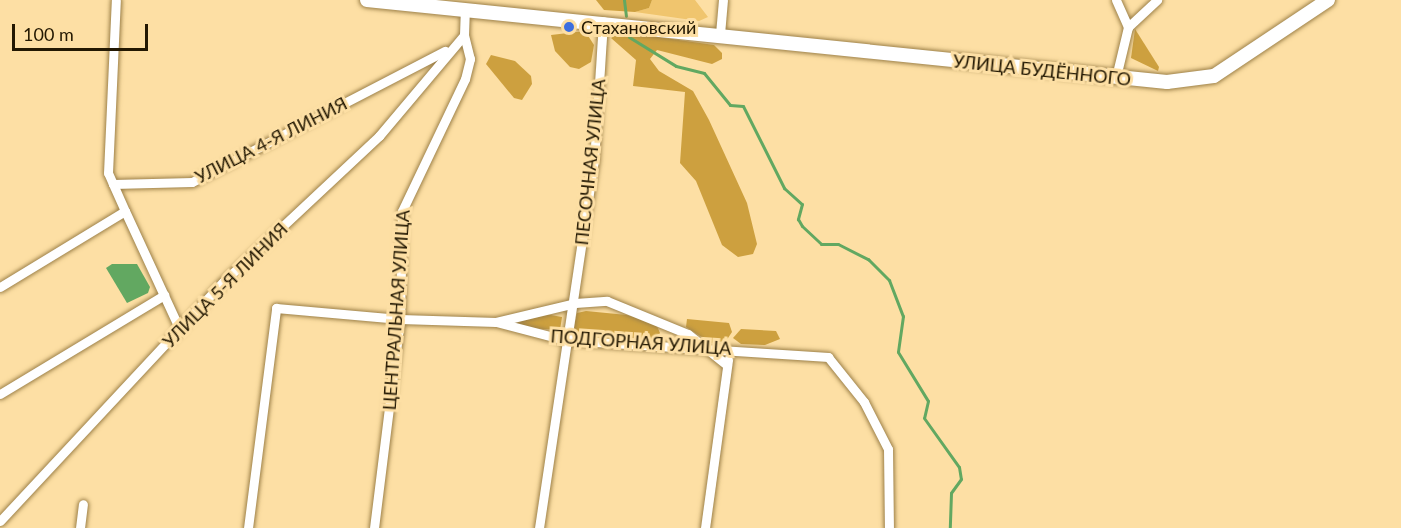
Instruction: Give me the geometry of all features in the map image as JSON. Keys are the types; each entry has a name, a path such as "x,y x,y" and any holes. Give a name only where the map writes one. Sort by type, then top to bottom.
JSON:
{"main road":[{"name":"УЛИЦА БУДЁННОГО","path":"367,0 603,21 1167,82 1214,76 1328,0"}],"street":[{"path":"116,0 108,174 180,330"},
{"path":"723,0 726,34"},
{"path":"1116,0 1128,27"},
{"path":"1116,77 1128,27 1157,0"},
{"name":"ЦЕНТРАЛЬНАЯ УЛИЦА","path":"374,528 400,319 402,211 465,79 471,59 464,35 465,9"},
{"name":"ПЕСОЧНАЯ УЛИЦА","path":"565,340 575,303 594,161 603,21"},
{"path":"450,48 464,35"},
{"name":"УЛИЦА 4-Я ЛИНИЯ","path":"113,184 192,182 450,48"},
{"name":"УЛИЦА 5-Я ЛИНИЯ","path":"2,517 223,282 378,136 450,48"},
{"path":"0,287 125,211"},
{"path":"0,394 164,295"},
{"path":"496,322 575,303 630,307 710,349 727,365"},
{"name":"ПОДГОРНАЯ УЛИЦА","path":"248,528 276,308 400,319 496,322 565,340 828,357 864,402 888,449 889,528"},
{"path":"539,528 565,340"},
{"path":"705,528 730,349"},
{"path":"80,528 83,504"}],"shaded area":[{"path":"596,0 652,0 649,8 635,12 604,10"},
{"path":"652,0 695,0 708,17 699,21 635,12 649,8"},
{"path":"1135,29 1159,67 1158,71 1131,58"},
{"path":"585,31 594,45 591,62 579,69 570,67 555,51 551,35"},
{"path":"622,32 714,45 722,53 722,59 712,64 657,50 650,59 659,71 693,91 709,120 747,203 757,244 753,254 738,257 722,245 696,181 680,163 685,92 633,86 636,60 611,38"},
{"path":"491,55 515,61 531,76 532,84 522,100 514,98 486,64"},
{"path":"112,264 137,264 150,287 148,293 127,303 106,268"},
{"path":"586,311 627,315 656,324 660,333 653,341 577,338 572,332 577,313"},
{"path":"545,314 562,317 560,330 527,328 510,321"},
{"path":"687,319 729,323 732,332 726,341 711,343 686,327"},
{"path":"741,329 776,331 780,339 765,345 741,344 733,338"}],"waterway":[{"path":"624,0 626,16"},
{"path":"629,37 676,66 704,73 730,105 743,106 784,188 802,204 798,219 802,226 821,244 838,244 868,259 889,280 903,316 898,352 928,401 924,418 959,467 961,479 951,493 950,528"}],"place":[{"name":"Стахановский","path":"569,27"}]}
